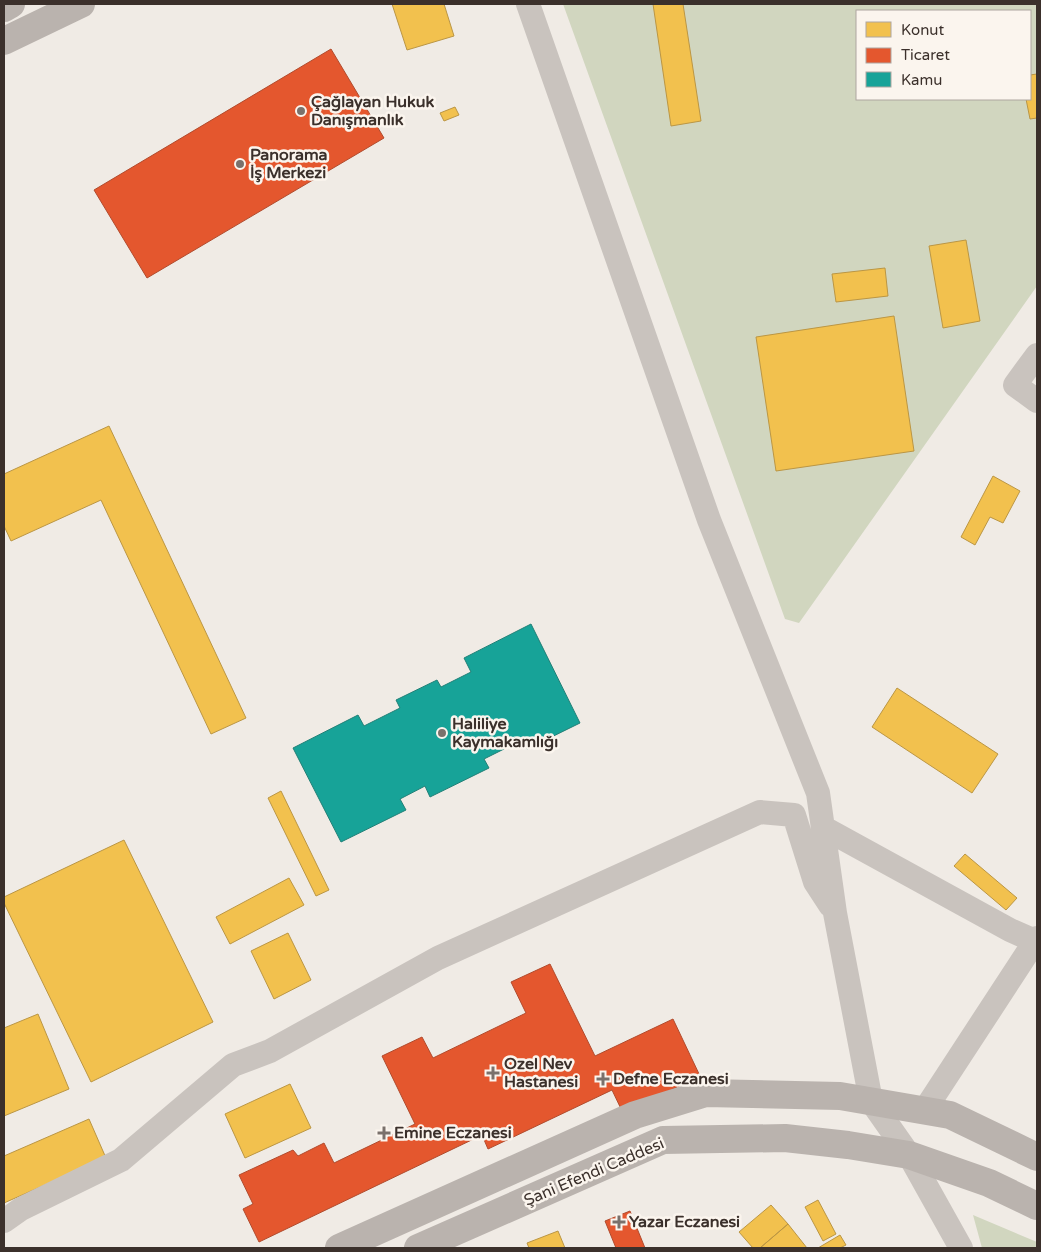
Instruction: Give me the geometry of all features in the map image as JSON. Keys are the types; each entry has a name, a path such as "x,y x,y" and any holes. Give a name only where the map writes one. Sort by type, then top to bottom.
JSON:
{"main road":[{"path":"4,8 11,4"},
{"path":"4,41 81,4"},
{"path":"339,1248 634,1115 706,1093 840,1096 950,1115 1037,1158"},
{"name":"Şani Efendi Caddesi","path":"418,1248 663,1140 785,1138 848,1145 909,1155 989,1183 1037,1206"}],"street":[{"path":"528,4 709,520 818,793 835,913 871,1102 909,1155 961,1248"},
{"path":"1037,355 1015,385 1037,401"},
{"path":"4,1221 21,1209 121,1160 232,1066 270,1051 438,958 760,812 794,815 815,882 835,913"},
{"path":"824,828 1010,930 1036,939 924,1111"}],"green space":[{"path":"563,4 1037,4 1037,286 799,623 785,619"},
{"path":"973,1215 1037,1242 1037,1248 982,1248"}],"building: Konut":[{"path":"392,4 444,4 454,36 407,50"},
{"path":"653,4 683,4 701,121 671,126"},
{"path":"1037,74 1037,118 1030,119 1026,100 1031,100 1031,75"},
{"path":"455,107 459,115 444,121 440,113"},
{"path":"966,240 980,321 943,328 929,246"},
{"path":"885,268 888,296 836,302 832,274"},
{"path":"894,316 914,451 776,471 756,337"},
{"path":"109,426 246,718 211,734 101,500 11,541 4,526 4,474"},
{"path":"993,476 1020,491 1003,523 990,517 975,545 961,537"},
{"path":"897,688 998,754 972,793 872,727"},
{"path":"281,791 329,890 316,896 268,798"},
{"path":"124,840 213,1022 91,1082 4,903 4,897"},
{"path":"965,854 1017,898 1006,910 954,866"},
{"path":"289,878 304,905 230,944 216,917"},
{"path":"288,933 311,980 274,999 251,951"},
{"path":"38,1014 69,1089 4,1116 4,1028"},
{"path":"290,1084 311,1128 245,1158 225,1114"},
{"path":"89,1119 106,1158 4,1203 4,1156"},
{"path":"818,1200 836,1234 823,1241 805,1207"},
{"path":"771,1205 788,1224 760,1248 753,1248 739,1232"},
{"path":"788,1224 807,1248 760,1248"},
{"path":"558,1231 565,1248 529,1248 527,1243"},
{"path":"840,1235 846,1245 840,1248 818,1248"}],"building: Ticaret":[{"name":"Panorama İş Merkezi","path":"331,49 384,138 147,278 94,190"},
{"path":"550,964 595,1056 673,1019 700,1076 623,1113 612,1090 488,1149 482,1135 259,1242 243,1209 253,1204 239,1175 293,1150 298,1156 324,1143 334,1163 415,1124 382,1056 422,1037 433,1058 526,1013 511,982"},
{"path":"630,1211 645,1248 616,1248 605,1221"}],"building: Kamu":[{"name":"Haliliye Kaymakamlığı","path":"531,624 580,723 527,749 522,740 484,759 489,768 430,797 425,786 400,799 406,810 341,842 293,748 358,715 364,726 400,708 396,700 437,680 441,687 471,672 464,658"}],"place":[{"name":"Çağlayan Hukuk Danışmanlık","path":"301,111"},
{"name":"Panorama İş Merkezi","path":"240,164"},
{"name":"Haliliye Kaymakamlığı","path":"442,733"},
{"name":"Ozel Nev Hastanesi","path":"493,1073"},
{"name":"Defne Eczanesi","path":"603,1079"},
{"name":"Emine Eczanesi","path":"384,1133"},
{"name":"Yazar Eczanesi","path":"619,1222"}]}
